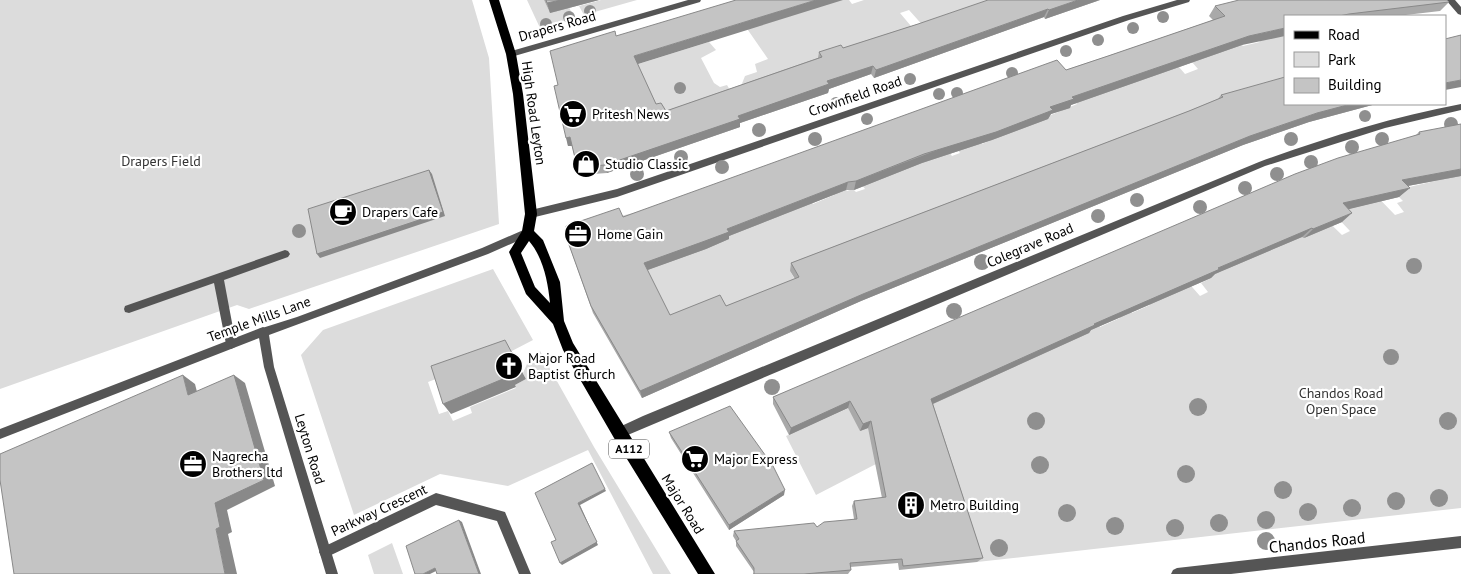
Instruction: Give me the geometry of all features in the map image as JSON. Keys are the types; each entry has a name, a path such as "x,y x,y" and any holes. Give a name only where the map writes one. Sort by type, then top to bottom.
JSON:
{"main road":[{"name":"High Road Leyton","path":"494,0 511,54 518,94 531,214 528,232"},
{"name":"Major Road","path":"558,321 530,290 515,252 528,232 539,244 554,282 558,321 568,346 619,433 707,574"}],"street":[{"name":"Drapers Road","path":"511,54 697,0"},
{"name":"Crownfield Road","path":"531,214 617,193 1126,18 1186,0"},
{"path":"1450,0 1461,12"},
{"name":"Colegrave Road","path":"619,433 1262,164 1349,134 1391,122 1461,107"},
{"name":"Temple Mills Lane","path":"0,434 231,344 297,321 528,232"},
{"path":"129,309 285,254"},
{"path":"218,277 231,344"},
{"name":"Leyton Road","path":"263,332 269,367 332,574"},
{"name":"Parkway Crescent","path":"325,552 436,498 501,516 525,574"},
{"name":"Chandos Road","path":"1177,574 1461,542"}],"green space":[{"name":"Drapers Field","path":"0,0 472,0 489,58 499,224 249,309 237,305 0,389"},
{"path":"527,0 544,0 550,13 569,7 574,18 540,28"},
{"path":"601,0 637,0 584,15 579,6"},
{"path":"827,0 849,0 852,4 864,0 999,0 926,29 909,10 900,13 916,32 741,86 745,76 757,72 755,64 768,59 741,20"},
{"path":"1246,27 1284,35 1284,84 790,271 802,292 692,358 620,216 643,211 726,236 769,197 780,216 802,207 801,185 813,204 834,195 835,173 847,191 853,189 856,192 865,189 862,185 949,152 952,156 960,153 957,149 979,141 982,144 1077,104 1063,88 1179,67 1185,74 1198,69 1192,62 1230,32 1243,46 1260,42"},
{"path":"709,42 716,50 701,58 714,83 720,87 727,85 734,97 649,115 629,67"},
{"name":"Chandos Road Open Space","path":"1461,175 1461,508 977,562 938,438 876,464 816,495 786,436 1082,304 1100,327 1120,318 1112,290 1132,313 1150,305 1131,282 1171,263 1200,296 1208,292 1201,283 1211,278 1200,251 1220,272 1237,264 1310,204 1342,235 1350,231 1333,213 1365,184 1395,215 1404,212 1397,203 1403,201 1382,180 1405,188"},
{"path":"493,269 533,340 500,357 499,355 428,382 439,414 448,411 453,421 472,413 470,407 516,388 515,385 526,379 523,373 527,364 540,351 594,447 671,574 653,574 588,450 508,486 440,474 354,515 301,355 323,330"},
{"path":"392,543 403,574 374,574 368,555"}],"building":[{"path":"546,0 561,0 547,3"},
{"path":"736,0 816,0 634,56 656,104 661,103 666,111 822,57 819,52 841,45 843,48 988,0 1078,0 876,70 873,66 827,81 829,84 738,116 740,119 605,165 591,166 578,162 575,158 570,137 566,138 554,86 558,85 550,51 615,31 616,36"},
{"path":"1239,0 1447,0 1449,2 1344,15 1284,15 1284,28 1249,36 1072,97 1074,99 1050,107 1053,110 996,132 924,154 856,181 848,182 727,229 729,232 644,263 670,315 720,295 726,306 799,277 791,263 1189,111 1223,97 1221,95 1284,77 1284,105 1347,105 1317,113 1250,136 863,294 640,391 591,306 568,242 566,226 619,208 623,217 1057,60 1066,70 1225,16 1215,6"},
{"path":"1461,35 1461,80 1446,83 1446,39"},
{"path":"1461,124 1461,169 1402,180 1410,188 1343,203 1352,213 1218,268 1220,269 1094,324 931,399 983,558 903,566 902,559 850,563 851,570 804,574 754,574 754,568 736,541 739,539 734,531 814,523 817,527 824,522 857,519 854,501 886,497 871,421 863,424 850,401 791,428 773,397 1295,174 1338,158 1420,134 1419,132"},
{"path":"429,170 443,212 317,254 308,209"},
{"path":"505,340 520,368 509,374 510,376 443,404 431,366"},
{"path":"183,375 188,395 234,375 264,480 215,503 220,527 216,529 225,574 14,574 0,480 0,454"},
{"path":"730,406 773,466 785,490 729,525 669,432"},
{"path":"592,463 605,489 578,503 597,542 560,563 551,542 556,540 535,493"},
{"path":"459,520 479,574 437,574 435,568 423,574 415,574 406,546"}],"place":[{"name":"Pritesh News","path":"573,114"},
{"name":"Studio Classic","path":"586,164"},
{"name":"Drapers Cafe","path":"343,212"},
{"name":"Home Gain","path":"578,234"},
{"name":"Major Road Baptist Church","path":"509,366"},
{"name":"Major Express","path":"695,459"},
{"name":"Nagrecha Brothers ltd","path":"193,464"},
{"name":"Metro Building","path":"911,505"}]}
